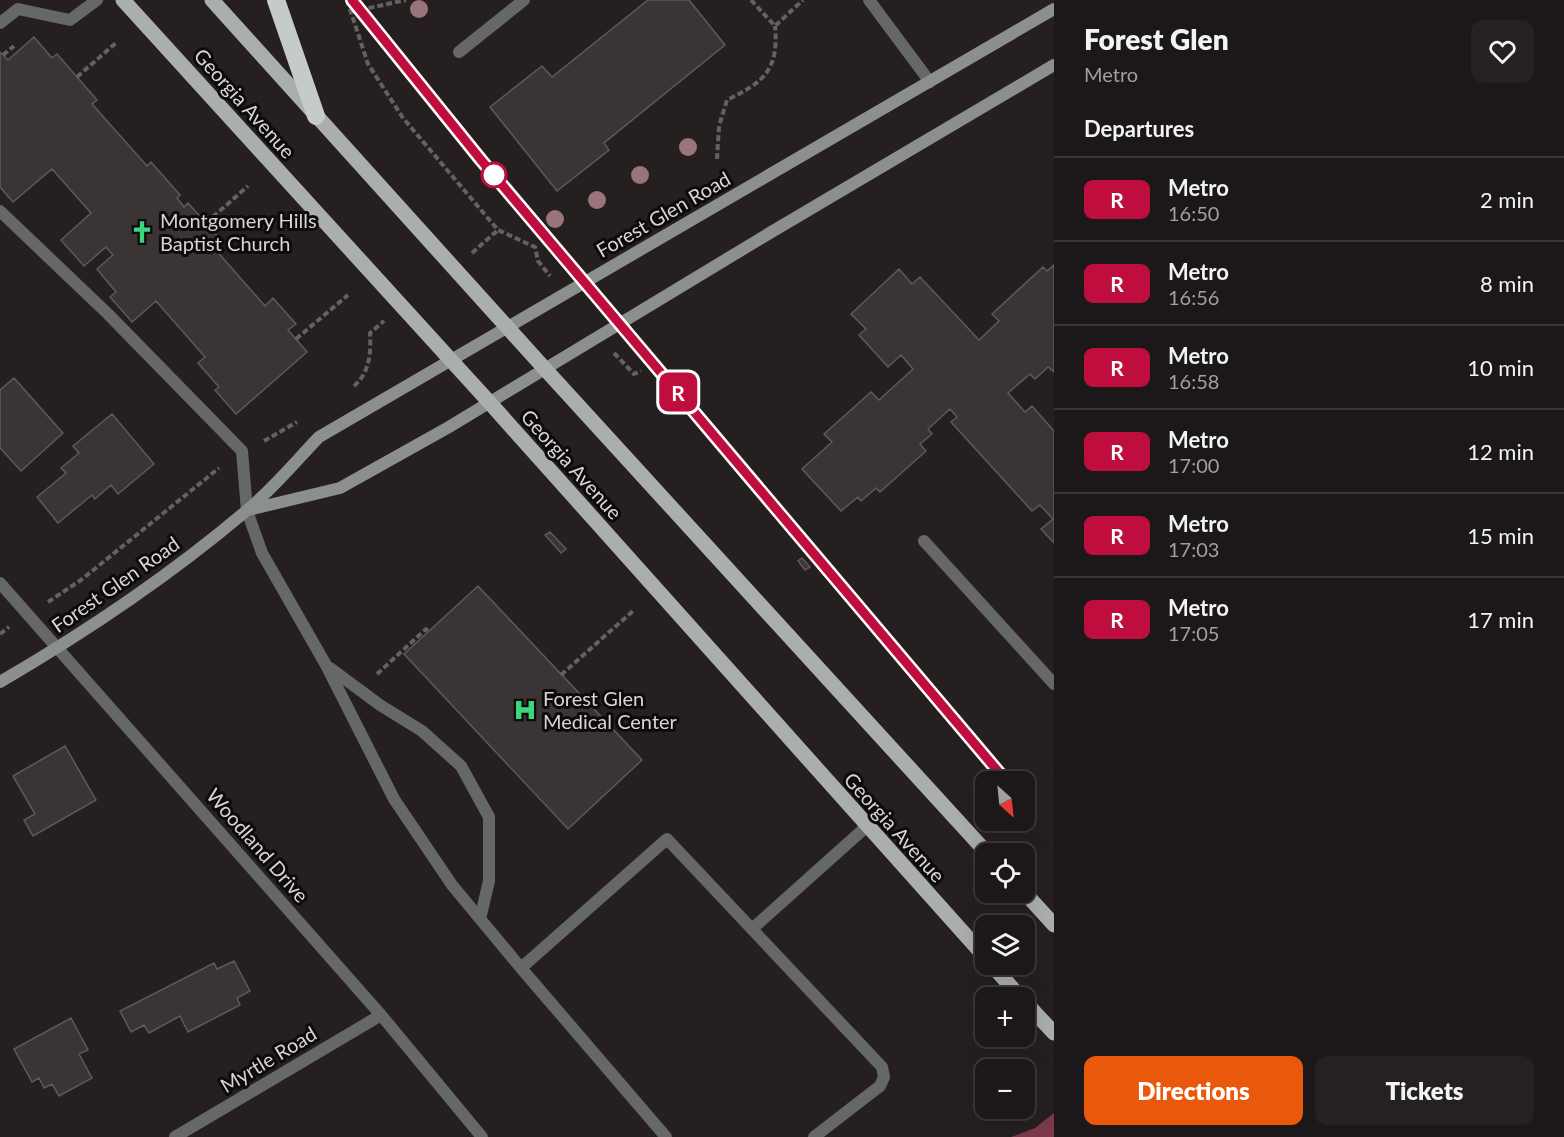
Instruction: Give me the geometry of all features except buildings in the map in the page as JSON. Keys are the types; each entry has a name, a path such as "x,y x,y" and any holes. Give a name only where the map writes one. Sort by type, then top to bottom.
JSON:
{"highway":[{"path":"276,0 316,116"}],"main road":[{"name":"Georgia Avenue","path":"123,0 490,403 975,946"},
{"path":"212,0 978,843"},
{"name":"Forest Glen Road","path":"0,682 58,648 157,581 247,511 320,437 1054,9"},
{"name":"Forest Glen Road","path":"247,511 340,488 490,403 1054,65"},
{"path":"1034,903 1054,925"},
{"path":"1001,975 1011,987"},
{"path":"1035,1013 1054,1033"}],"street":[{"path":"1,21 17,4 70,20 97,0"},
{"path":"459,52 524,0"},
{"path":"868,0 930,82"},
{"path":"0,211 108,314 242,451 247,511 262,554 326,665 394,799 452,885 666,1137"},
{"path":"924,541 1054,684"},
{"name":"Woodland Drive","path":"0,583 381,1016 482,1137"},
{"path":"326,665 380,705 423,731 461,766 489,817 489,881 480,919"},
{"path":"752,929 866,826"},
{"path":"521,968 667,838 882,1067 884,1077 880,1086 814,1137"},
{"name":"Myrtle Road","path":"175,1137 381,1016"}],"path":[{"path":"347,0 368,64 403,118 498,230 535,248"},
{"path":"351,12 406,0"},
{"path":"717,159 719,126 727,100 752,87 771,69 777,45 775,26 752,0"},
{"path":"775,26 803,0"},
{"path":"77,77 117,42"},
{"path":"206,223 248,186"},
{"path":"297,339 348,295"},
{"path":"348,391 366,369 371,355 370,333"},
{"path":"0,634 81,580 242,451 301,420"},
{"path":"561,675 634,610"},
{"path":"372,678 426,629 428,632"}],"shaded area":[{"path":"1054,1113 1054,1137 1011,1137 1035,1128"}],"metro line":[{"name":"R","path":"352,0 481,160 998,771"}],"place":[{"name":"Montgomery Hills Baptist Church","path":"142,232"},
{"name":"Forest Glen Medical Center","path":"525,710"}]}
